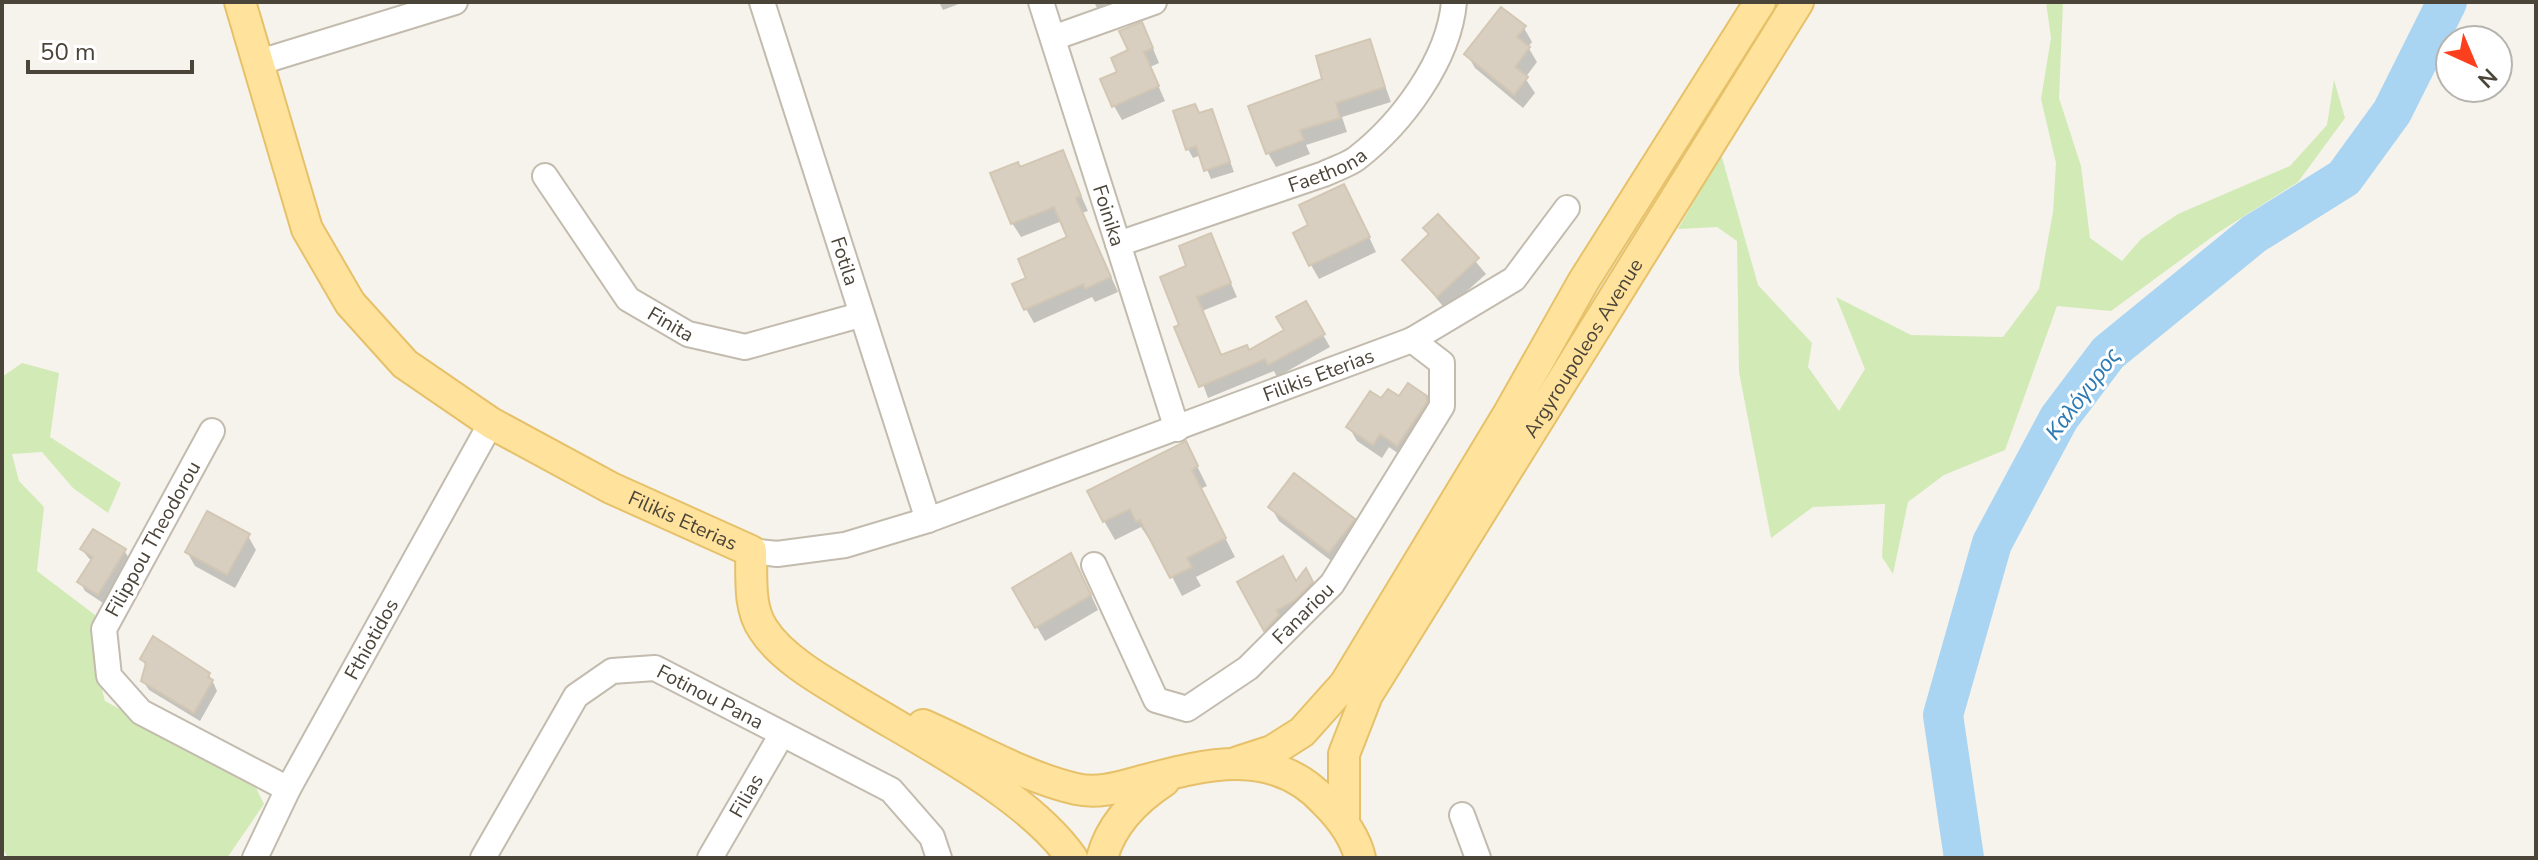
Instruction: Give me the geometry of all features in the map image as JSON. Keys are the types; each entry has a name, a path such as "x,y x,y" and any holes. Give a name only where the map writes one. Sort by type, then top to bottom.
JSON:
{"main road":[{"name":"Filikis Eterias","path":"240,2 307,229 350,303 405,364 491,423 650,507 751,551"},
{"name":"Argyroupoleos Avenue","path":"1356,690 1583,282 1760,2"},
{"name":"Argyroupoleos Avenue","path":"1356,690 1798,2"},
{"path":"751,551 753,604 762,629 779,648 826,683 1031,811 1072,858"},
{"path":"826,683 1076,789 1104,791 1179,771 1238,762 1272,751 1356,690"},
{"path":"1344,822 1344,754 1356,690"},
{"path":"1238,762 1279,770 1316,791 1344,822 1360,858"},
{"path":"1102,858 1106,840 1136,799 1179,771"}],"street":[{"path":"260,62 455,2"},
{"name":"Fotila","path":"762,2 928,520"},
{"name":"Foinika","path":"1041,2 1177,429"},
{"path":"1053,38 1154,2"},
{"name":"Faethona","path":"1118,244 1324,174 1355,160 1385,133 1432,70 1453,19 1454,2"},
{"name":"Finita","path":"545,176 628,299 688,334 745,347 860,315"},
{"name":"Filikis Eterias","path":"751,551 777,554 845,545 928,520 1412,340 1514,279 1567,208"},
{"name":"Fanariou","path":"1094,565 1156,700 1187,709 1248,668 1332,584 1442,406 1442,363 1412,340"},
{"name":"Fthiotidos","path":"255,858 288,789 491,423"},
{"name":"Filippou Theodorou","path":"212,431 104,629 109,676 141,712 288,789"},
{"name":"Fotinou Pana","path":"483,858 576,696 612,671 655,668 891,790 932,837 939,858"},
{"name":"Filias","path":"710,858 782,734"},
{"path":"1462,815 1478,858"}],"green space":[{"path":"2046,2 2063,2 2059,98 2081,166 2090,238 2122,261 2141,239 2178,214 2290,166 2327,125 2334,80 2345,118 2298,182 2216,234 2111,311 2057,306 2005,450 1944,475 1908,502 1893,574 1882,557 1885,504 1813,507 1771,538 1739,372 1737,241 1717,227 1678,229 1721,154 1758,285 1812,343 1808,367 1839,411 1865,369 1836,297 1911,335 2003,337 2039,289 2053,212 2056,163 2041,99 2051,38"},
{"path":"22,363 59,373 50,437 121,483 108,513 73,488 42,452 12,454 19,481 44,507 37,571 95,615 94,660 105,701 253,782 264,804 227,858 8,858 2,847 2,377"}],"building":[{"path":"1501,7 1526,26 1517,37 1530,47 1515,67 1528,77 1514,95 1464,54"},
{"path":"1142,22 1153,48 1144,52 1159,86 1112,107 1100,79 1117,72 1111,58 1128,50 1119,31"},
{"path":"1370,39 1385,87 1336,103 1340,118 1300,130 1304,140 1266,154 1248,106 1322,79 1316,56"},
{"path":"1195,104 1199,113 1212,109 1230,162 1204,171 1196,146 1186,150 1173,111"},
{"path":"1063,150 1081,196 1076,198 1111,277 1085,289 1083,284 1024,310 1012,284 1026,278 1018,259 1067,237 1054,207 1011,224 990,173 1018,162 1020,167"},
{"path":"1344,184 1370,237 1309,266 1293,233 1308,225 1299,205"},
{"path":"1438,214 1479,258 1437,297 1402,260 1429,234 1423,228"},
{"path":"1211,233 1231,283 1197,297 1221,355 1247,345 1249,350 1284,330 1276,317 1306,301 1325,334 1268,365 1265,359 1199,387 1174,327 1179,325 1160,277 1186,266 1179,246"},
{"path":"1408,383 1427,396 1427,402 1397,446 1380,434 1373,445 1346,427 1370,391 1381,398 1388,389 1399,396"},
{"path":"1186,441 1198,466 1192,470 1226,538 1187,558 1192,567 1170,578 1140,520 1136,522 1130,509 1103,522 1087,491"},
{"path":"1294,473 1355,519 1329,553 1268,507"},
{"path":"207,511 250,534 227,575 185,552"},
{"path":"93,529 126,549 98,595 77,582 93,557 80,549"},
{"path":"1071,553 1091,595 1035,628 1012,588"},
{"path":"1283,556 1296,581 1306,568 1313,582 1294,601 1277,610 1279,615 1264,631 1237,582"},
{"path":"153,636 210,673 208,677 213,680 194,713 141,681 146,663 140,659"}],"waterway":[{"name":"Καλόγυρος","path":"1964,858 1943,715 1992,543 2059,418 2108,353 2254,234 2344,178 2392,112 2447,2"}]}
